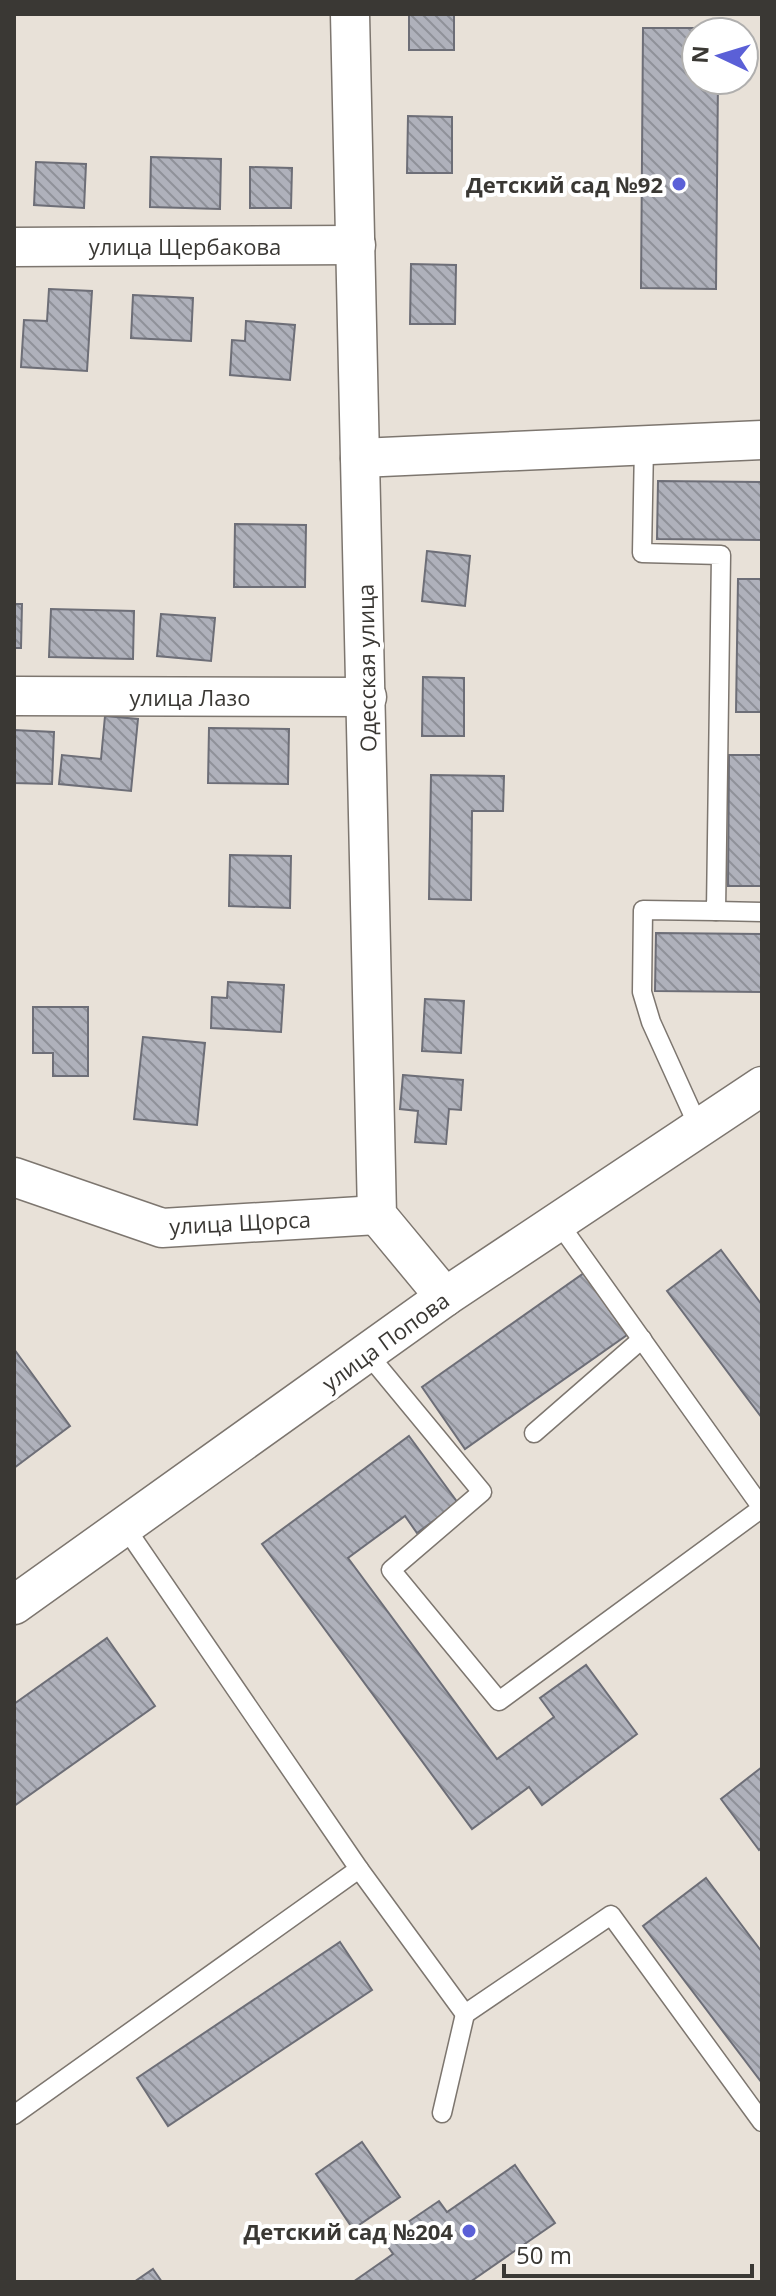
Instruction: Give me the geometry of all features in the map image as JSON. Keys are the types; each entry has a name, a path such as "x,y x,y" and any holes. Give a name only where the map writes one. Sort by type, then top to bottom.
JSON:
{"street":[{"name":"Одесская улица","path":"350,14 377,1215"},
{"name":"улица Щербакова","path":"14,247 356,245"},
{"path":"360,458 762,440"},
{"name":"улица Лазо","path":"14,696 367,697"},
{"name":"улица Попова","path":"14,1605 445,1297 762,1086"},
{"name":"улица Щорса","path":"14,1177 162,1228 377,1215"},
{"path":"377,1215 445,1297"}],"lane":[{"path":"644,445 642,553 721,555 716,911"},
{"path":"699,1128 651,1022 642,992 643,910 762,912"},
{"path":"367,1353 482,1492 391,1570 499,1701 762,1508 558,1222"},
{"path":"534,1433 642,1339"},
{"path":"125,1527 359,1869 465,2014"},
{"path":"14,2115 359,1869"},
{"path":"442,2113 465,2014 611,1915 762,2122"}],"building":[{"path":"409,14 454,14 454,50 409,50"},
{"name":"Детский сад №92","path":"643,28 680,28 680,96 718,96 716,289 641,288"},
{"path":"408,116 452,117 452,173 407,173"},
{"path":"151,157 221,159 220,209 150,207"},
{"path":"36,162 86,164 84,208 34,205"},
{"path":"250,167 292,168 291,208 250,208"},
{"path":"411,264 456,265 455,324 410,324"},
{"path":"49,289 92,291 87,371 21,367 24,320 47,321"},
{"path":"133,295 193,298 191,341 131,338"},
{"path":"246,321 295,325 290,380 230,375 232,340 245,341"},
{"path":"658,481 762,482 762,540 657,539"},
{"path":"235,524 306,525 305,587 234,587"},
{"path":"427,551 470,556 465,606 422,601"},
{"path":"738,579 762,579 762,712 736,712"},
{"path":"14,604 22,604 21,648 14,648"},
{"path":"51,609 134,611 133,659 49,657"},
{"path":"161,614 215,618 211,661 157,656"},
{"path":"423,677 464,678 464,736 422,736"},
{"path":"105,716 138,719 131,791 59,784 62,755 101,759"},
{"path":"209,728 289,729 288,784 208,783"},
{"path":"14,730 54,732 52,784 14,783"},
{"path":"729,755 762,755 762,886 728,886"},
{"path":"431,775 504,776 503,811 472,811 471,900 429,899"},
{"path":"230,855 291,856 290,908 229,906"},
{"path":"656,933 762,934 762,992 655,991"},
{"path":"228,982 284,985 281,1032 211,1028 212,997 227,998"},
{"path":"425,999 464,1001 461,1053 422,1051"},
{"path":"33,1007 88,1007 88,1076 53,1076 53,1053 33,1053"},
{"path":"143,1037 205,1043 197,1125 134,1119"},
{"path":"403,1075 463,1080 461,1110 449,1109 446,1144 415,1142 418,1111 400,1109"},
{"path":"721,1250 762,1305 762,1418 667,1291"},
{"path":"584,1273 627,1335 465,1449 422,1387"},
{"path":"14,1349 70,1426 14,1468"},
{"path":"409,1436 458,1503 417,1533 405,1516 348,1558 497,1759 554,1717 540,1698 586,1665 637,1734 542,1805 529,1787 472,1829 262,1544"},
{"path":"107,1638 155,1706 14,1806 14,1704"},
{"path":"762,1767 762,1847 759,1850 721,1799"},
{"path":"706,1878 762,1952 762,2083 643,1926"},
{"path":"340,1942 372,1990 168,2126 137,2078"},
{"path":"362,2142 400,2197 353,2229 316,2174"},
{"name":"Детский сад №204","path":"515,2165 555,2223 470,2282 353,2282 393,2254 383,2239 439,2201 447,2212"},
{"path":"153,2269 162,2282 134,2282"}],"place":[{"name":"Детский сад №92","path":"679,184"},
{"name":"Детский сад №204","path":"469,2231"}]}
